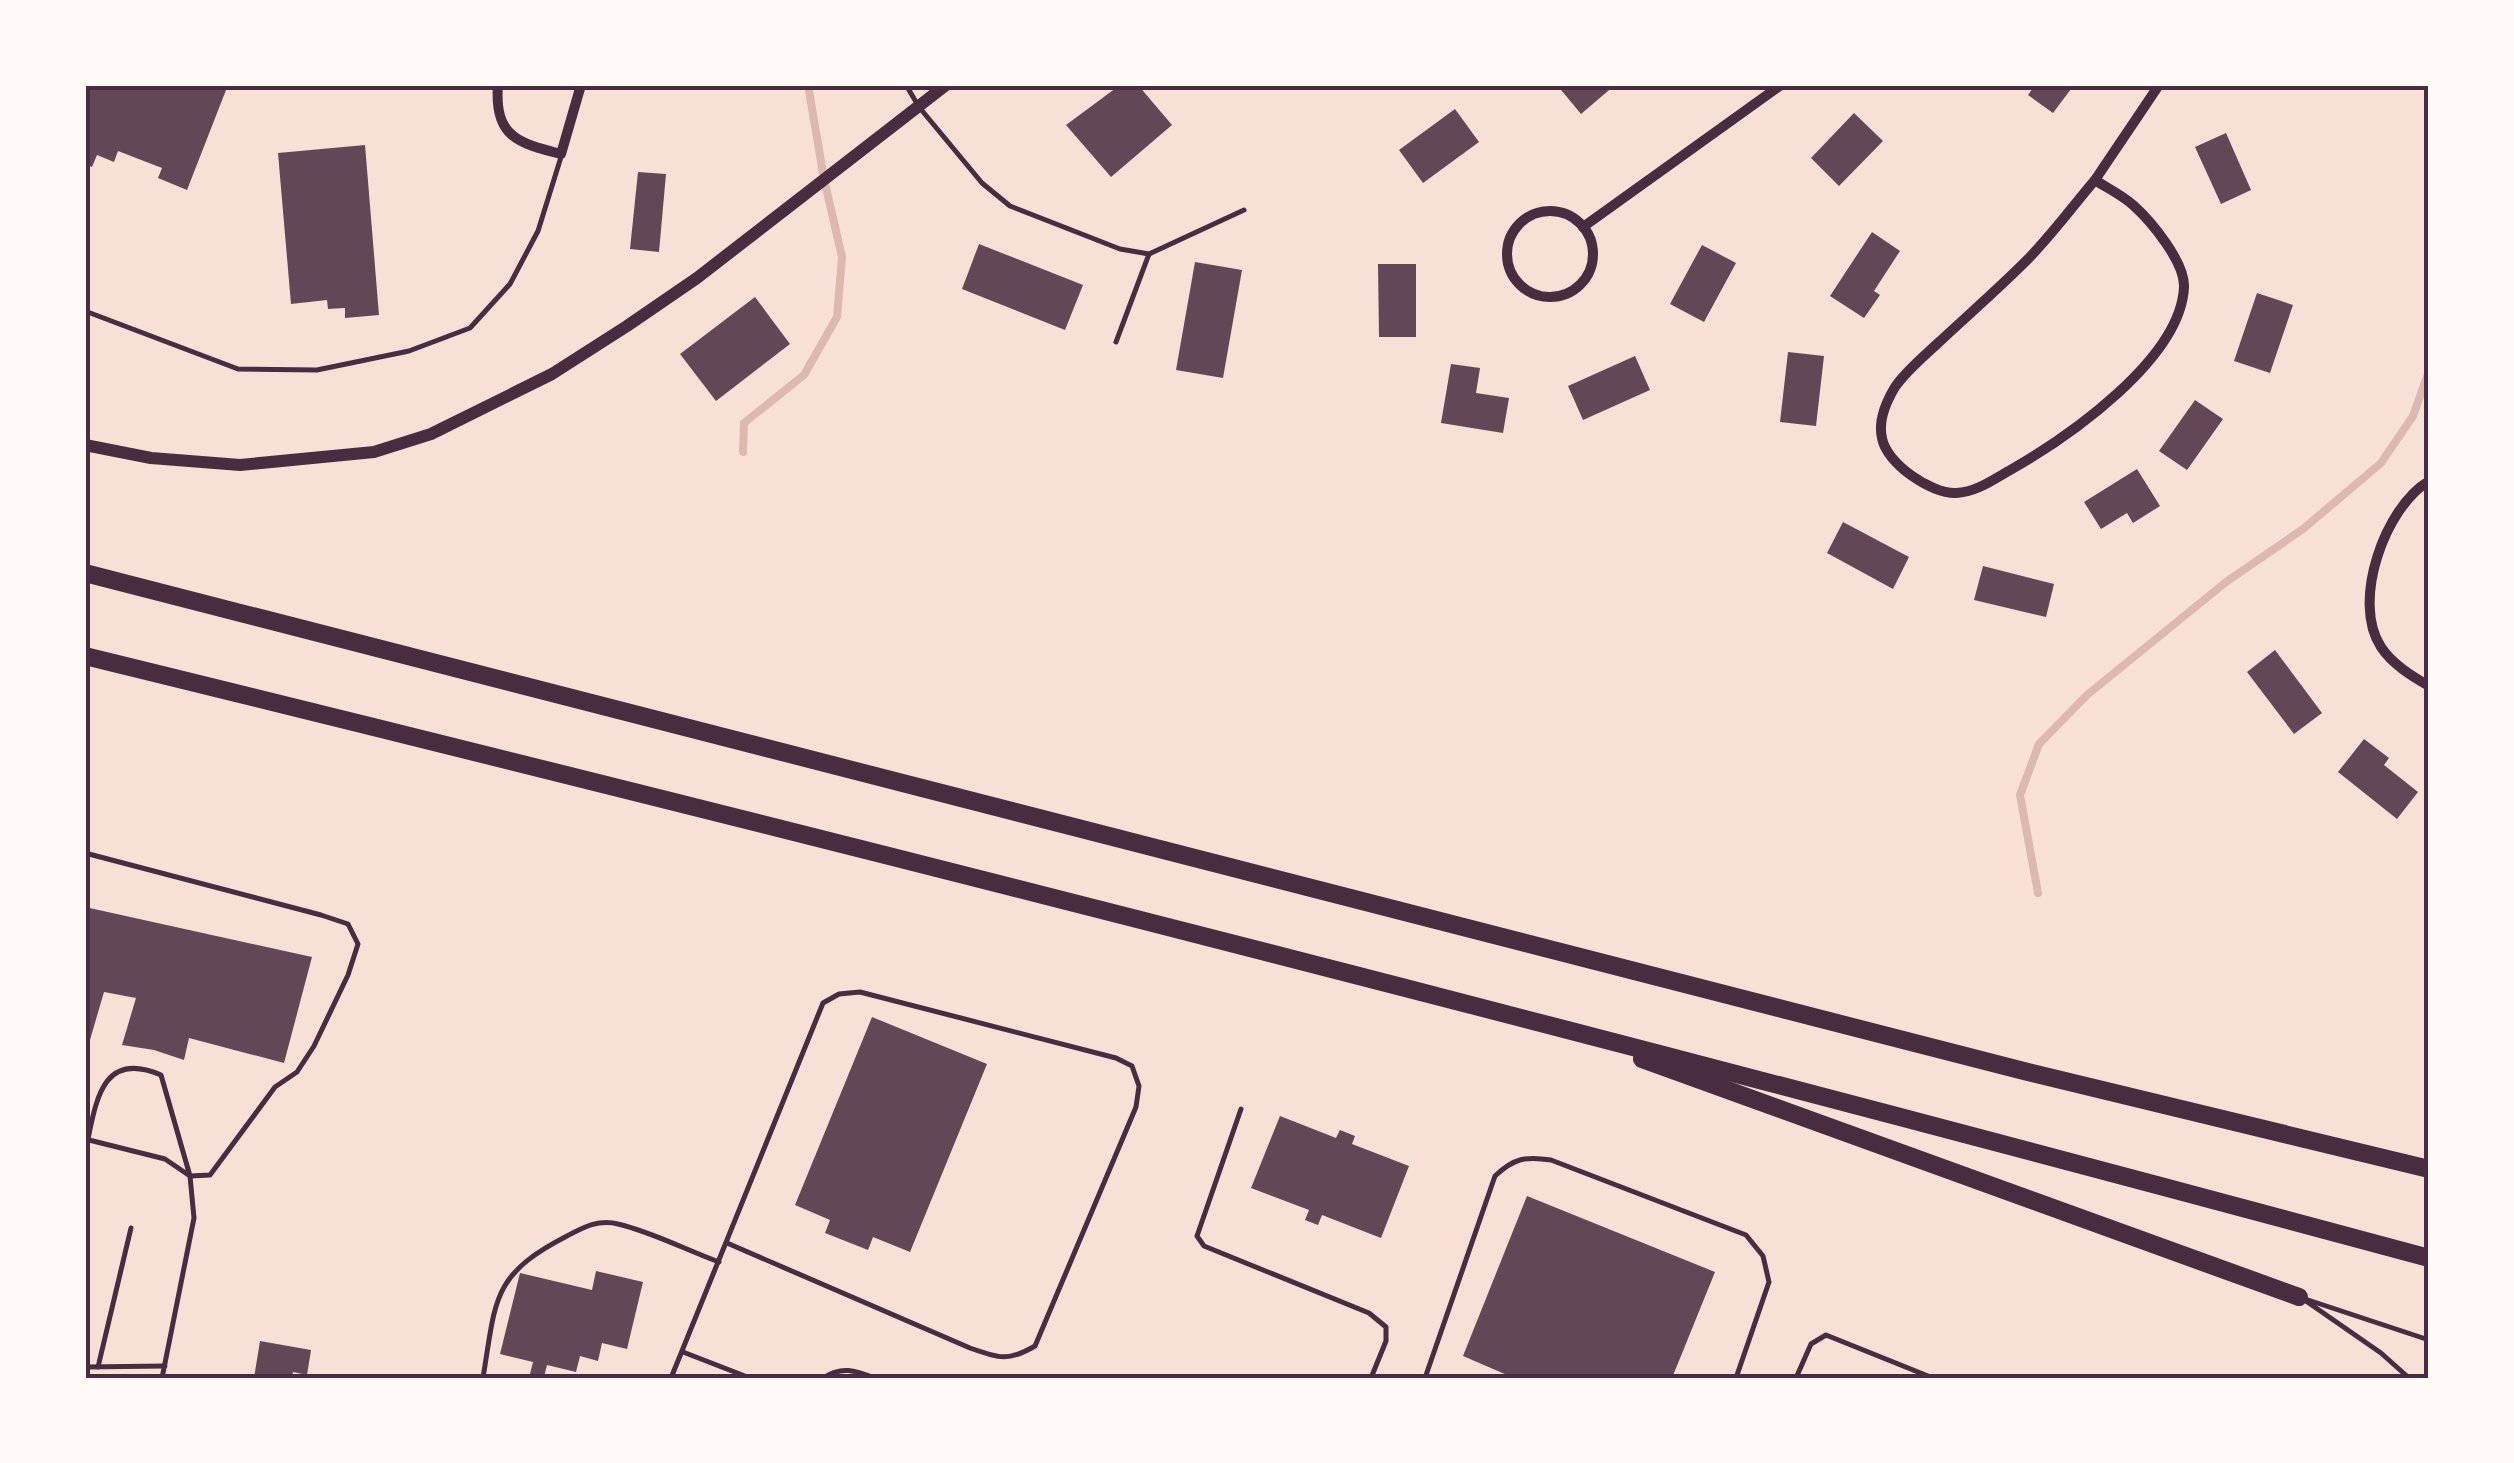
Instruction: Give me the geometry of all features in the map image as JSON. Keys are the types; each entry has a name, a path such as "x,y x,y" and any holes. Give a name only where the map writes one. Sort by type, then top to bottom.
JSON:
{"highway":[{"path":"85,573 1962,1055 2429,1168"},
{"path":"85,656 1538,1021 2429,1258"},
{"path":"1538,1021 2299,1297"}],"street":[{"path":"498,85 496,107 503,127 530,146 562,154 581,85"},
{"path":"85,444 151,458 240,464 374,452 431,434 552,374 628,326 697,278 946,85"},
{"path":"1583,227 1781,85"},
{"path":"2095,180 2132,204 2167,244 2182,275 2184,288 2162,342 2132,380 2095,415 2044,451 1977,488 1953,494 1920,482 1896,463 1882,440 1881,418 1896,386 2028,259 2095,180 2159,85"},
{"path":"1549,211 1562,213 1583,227 1593,253 1591,267 1575,290 1563,296 1534,295 1514,277 1508,266 1510,240 1525,219 1549,211"},
{"path":"2429,481 2418,488 2388,528 2378,554 2370,597 2373,630 2381,648 2429,686"}],"lane":[{"path":"906,85 919,107 982,182 1010,206 1120,249 1149,254 1244,210"},
{"path":"85,311 238,368 317,370 408,351 470,328 510,284 538,231 562,154"},
{"path":"1116,342 1149,254"},
{"path":"85,854 348,924 358,944 314,1046 297,1072 275,1087 210,1174 190,1176 166,1159 86,1139 103,1084 120,1070 141,1067 161,1076 190,1176 194,1218 162,1378"},
{"path":"671,1378 823,1004 839,994 860,992 1116,1058 1132,1066 1139,1086 1136,1107 1035,1346 1014,1358 970,1348 727,1243"},
{"path":"1241,1109 1197,1236 1204,1246 1369,1313 1386,1327 1386,1341 1371,1378"},
{"path":"1426,1378 1495,1176 1512,1161 1528,1156 1551,1160 1746,1235 1763,1256 1768,1282 1736,1378"},
{"path":"483,1378 494,1309 508,1277 520,1264 592,1223 616,1223 719,1262"},
{"path":"98,1367 131,1228"},
{"path":"2299,1297 2429,1340"},
{"path":"2299,1297 2380,1352 2408,1378"},
{"path":"1796,1378 1810,1344 1826,1335 1933,1378"},
{"path":"682,1352 750,1378"},
{"path":"85,1366 165,1366"},
{"path":"823,1378 838,1370 850,1370 874,1378"}],"building":[{"path":"85,85 228,85 187,190 158,178 162,168 118,151 114,162 97,155 92,167 85,164"},
{"path":"1120,85 1138,85 1172,125 1111,177 1066,125"},
{"path":"1557,85 1615,85 1581,114"},
{"path":"2035,85 2074,85 2053,113 2028,95"},
{"path":"1455,109 1479,142 1423,183 1399,150"},
{"path":"1854,113 1883,141 1839,186 1811,158"},
{"path":"2226,133 2251,190 2221,204 2195,147"},
{"path":"365,145 379,315 345,318 345,308 328,309 327,300 291,304 278,153"},
{"path":"638,172 666,174 659,252 630,249"},
{"path":"1872,232 1900,251 1874,291 1880,295 1864,318 1830,296"},
{"path":"979,244 1083,285 1065,330 962,289"},
{"path":"1702,245 1736,263 1704,322 1670,304"},
{"path":"1195,262 1242,270 1223,378 1176,370"},
{"path":"1378,264 1416,264 1416,337 1379,337"},
{"path":"2257,293 2293,305 2270,373 2234,361"},
{"path":"755,297 790,344 716,401 680,354"},
{"path":"1788,352 1824,356 1816,426 1780,422"},
{"path":"1635,356 1650,390 1583,420 1568,386"},
{"path":"1451,364 1480,368 1476,393 1509,398 1503,433 1441,423"},
{"path":"2195,400 2223,419 2187,470 2159,451"},
{"path":"2137,469 2160,506 2133,523 2127,513 2101,529 2084,502"},
{"path":"1843,522 1909,557 1893,589 1827,553"},
{"path":"1983,566 2054,584 2046,617 1974,600"},
{"path":"2275,650 2322,713 2294,734 2247,672"},
{"path":"2364,739 2389,758 2384,765 2418,792 2397,819 2338,772"},
{"path":"85,907 312,957 284,1063 189,1038 184,1060 122,1045 136,998 104,992 85,1057"},
{"path":"872,1017 987,1064 910,1252 873,1237 868,1250 825,1233 830,1220 795,1205"},
{"path":"1280,1116 1336,1138 1340,1130 1355,1136 1352,1144 1409,1166 1381,1238 1322,1215 1318,1225 1305,1220 1309,1210 1251,1188"},
{"path":"1527,1196 1715,1272 1672,1378 1514,1378 1463,1356"},
{"path":"596,1271 643,1282 627,1349 602,1343 598,1361 580,1356 576,1372 547,1365 544,1377 530,1374 533,1362 500,1354 520,1273 592,1290"},
{"path":"260,1341 311,1350 307,1375 293,1372 292,1378 254,1378"}],"waterway":[{"path":"743,452 744,423 804,375 837,317 842,257 808,85"},
{"path":"2038,893 2020,795 2039,744 2087,695 2226,582 2303,529 2381,463 2413,416 2429,371"}]}
